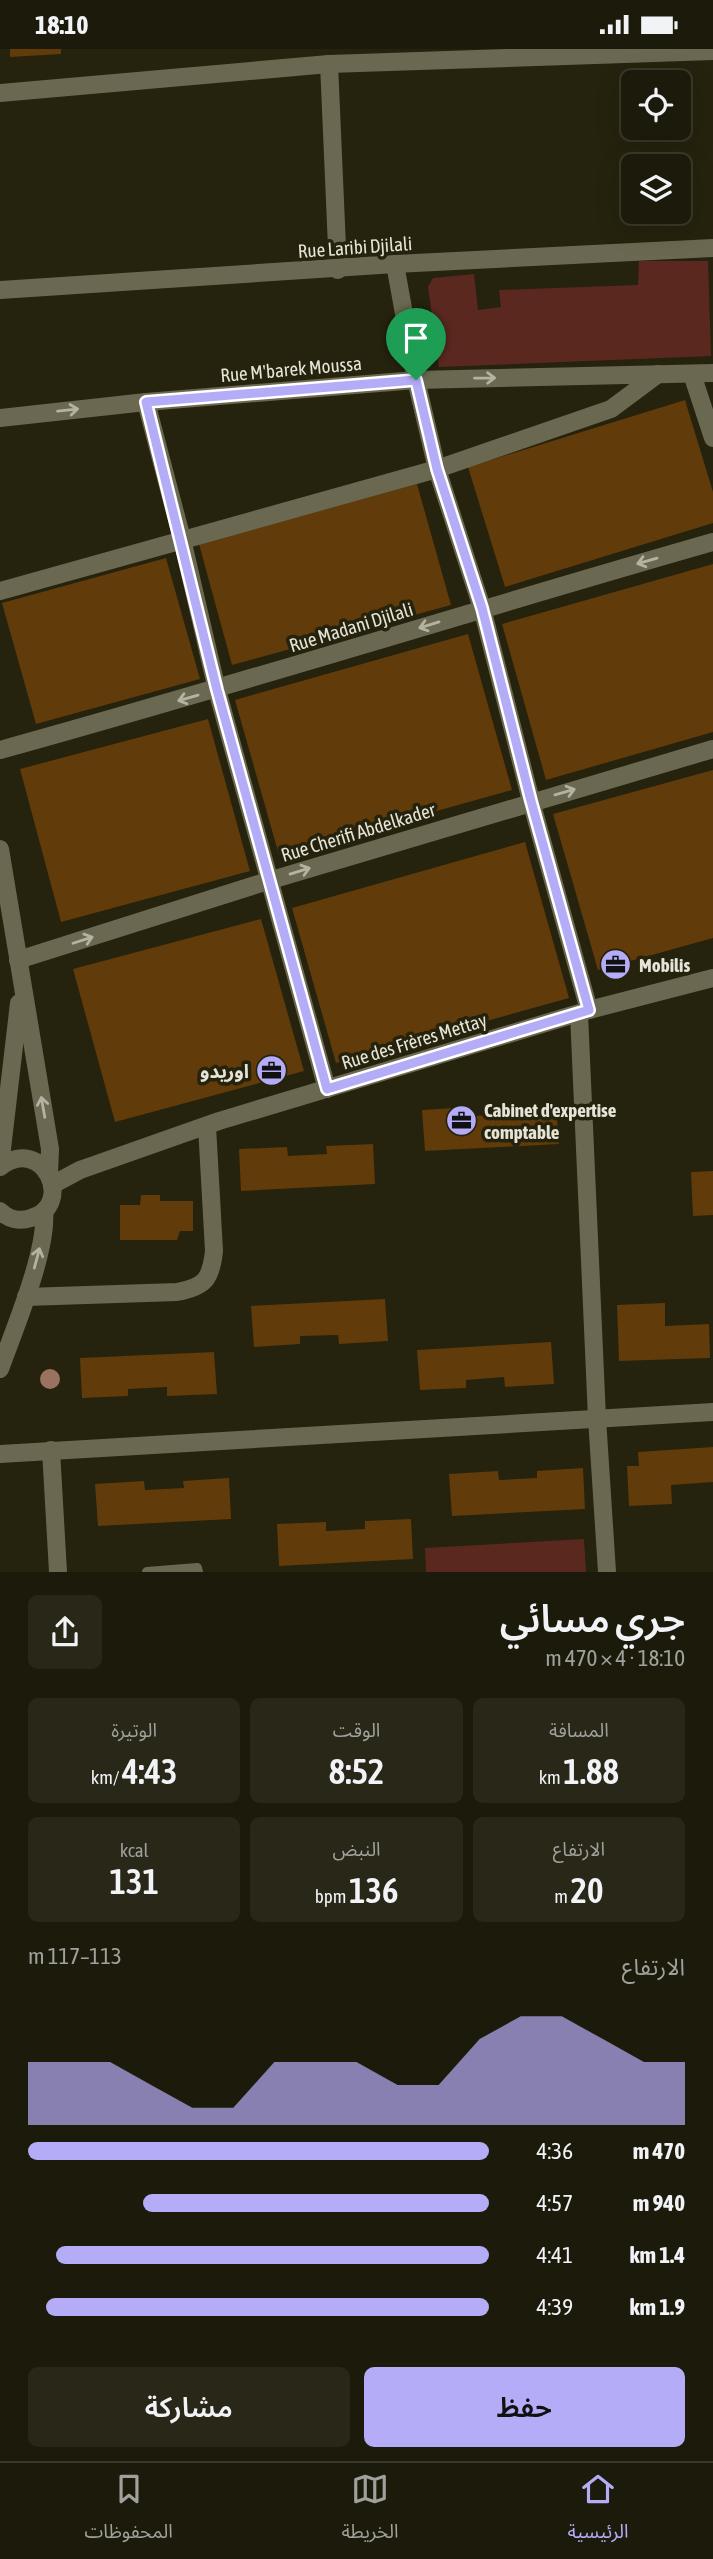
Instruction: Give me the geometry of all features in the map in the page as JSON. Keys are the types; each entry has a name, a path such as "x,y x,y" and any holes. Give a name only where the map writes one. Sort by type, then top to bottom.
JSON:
{"street":[{"path":"0,93 329,64 713,51"},
{"path":"329,64 338,270"},
{"name":"Rue Laribi Djilali","path":"0,290 338,270 395,264 713,248"},
{"path":"395,264 416,380 437,469 482,608 584,1012 597,1418 607,1572"},
{"name":"Rue M'barek Moussa","path":"0,418 146,402 416,380 713,373"},
{"path":"0,591 437,469 611,409 658,374"},
{"path":"692,374 713,438"},
{"path":"146,402 217,690 327,1089"},
{"name":"Rue Madani Djilali","path":"0,750 217,690 482,608 713,542"},
{"name":"Rue Cherifi Abdelkader","path":"18,960 531,801 713,749"},
{"path":"0,849 5,908 18,960 50,1149 52,1195 44,1211 25,1220 15,1219 0,1210"},
{"name":"Rue des Frères Mettay","path":"51,1180 207,1126 327,1089 584,1012 713,978"},
{"path":"0,1167 22,982"},
{"path":"26,1297 177,1291 193,1289 205,1282 213,1267 214,1251 207,1126"},
{"path":"0,1167 9,1161 26,1159 37,1163 51,1180"},
{"path":"0,1369 26,1297 46,1226 44,1211"},
{"path":"0,1454 713,1412"},
{"path":"51,1450 58,1572"}],"lane":[{"path":"147,1572 197,1568 198,1572"}],"shaded area":[{"path":"639,261 708,261 711,356 439,367 428,287 433,278 474,274 478,310 501,307 499,290 638,285"},
{"path":"584,1539 586,1572 426,1572 425,1548"}],"building":[{"path":"10,49 61,49 61,54 10,57"},
{"path":"685,400 713,492 713,523 505,587 468,467"},
{"path":"417,484 451,605 232,665 199,544"},
{"path":"166,558 200,679 36,724 2,603"},
{"path":"713,564 713,732 546,780 502,624"},
{"path":"468,634 512,790 279,855 235,700"},
{"path":"208,719 250,871 61,922 20,769"},
{"path":"713,770 713,938 598,970 553,814"},
{"path":"525,842 569,998 336,1063 292,908"},
{"path":"261,919 304,1071 115,1122 73,969"},
{"path":"556,1104 559,1144 425,1151 422,1110 471,1107 472,1116 511,1114 510,1107"},
{"path":"373,1144 375,1184 241,1191 239,1149 287,1147 288,1156 327,1154 326,1146"},
{"path":"713,1171 713,1215 693,1216 691,1172"},
{"path":"141,1195 160,1195 160,1201 193,1201 193,1231 180,1231 177,1240 120,1240 120,1205 140,1205"},
{"path":"385,1299 388,1341 339,1344 338,1335 300,1336 300,1344 254,1347 251,1306"},
{"path":"665,1303 665,1326 709,1324 710,1358 619,1361 617,1305"},
{"path":"551,1342 554,1384 505,1387 504,1377 466,1380 466,1388 420,1390 417,1350"},
{"path":"214,1352 217,1394 167,1396 167,1387 128,1389 128,1396 82,1398 80,1358"},
{"path":"713,1447 713,1482 671,1485 672,1504 629,1506 627,1466 639,1466 638,1452"},
{"path":"583,1468 585,1509 452,1516 449,1474 498,1471 499,1480 537,1478 537,1471"},
{"path":"229,1478 231,1519 98,1526 95,1484 144,1481 145,1490 184,1488 183,1481"},
{"path":"411,1519 413,1559 279,1566 277,1524 326,1522 326,1531 365,1529 365,1521"}],"place":[{"name":"Mobilis","path":"616,965"},
{"name":"اوريدو","path":"272,1071"},
{"name":"Cabinet d'expertise comptable","path":"461,1121"}],"route":[{"path":"416,380 437,469 482,608 531,801 589,1010 327,1089 217,690 146,402 416,380"}]}
